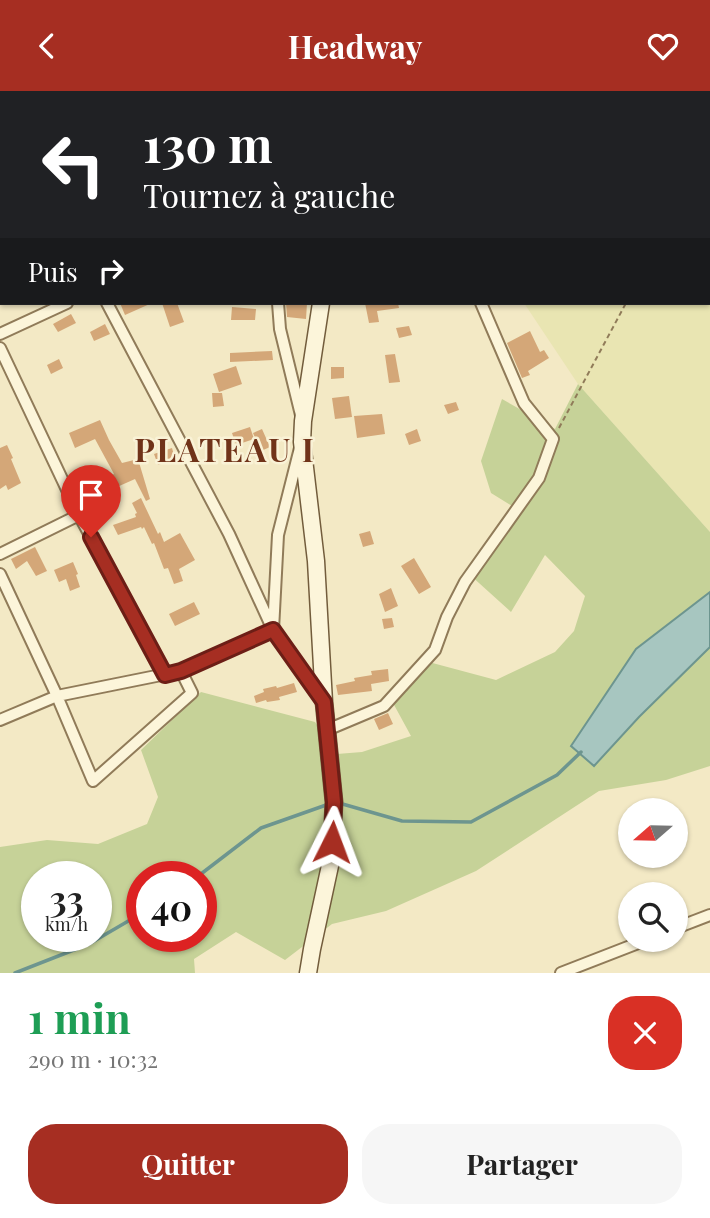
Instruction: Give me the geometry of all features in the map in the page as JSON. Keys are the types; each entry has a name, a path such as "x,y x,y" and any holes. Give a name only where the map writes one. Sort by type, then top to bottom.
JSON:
{"street":[{"path":"0,334 63,305"},
{"path":"108,305 229,534 273,630 324,702"},
{"path":"278,305 280,329 303,421"},
{"path":"308,973 331,861 334,802 324,702 316,561 302,442 321,305"},
{"path":"327,730 384,706 435,650 447,617 466,582 539,478 553,439 524,403 482,305"},
{"path":"0,348 79,515 165,675"},
{"path":"273,630 278,535 302,442"},
{"path":"0,554 79,515"},
{"path":"0,574 93,781 192,693 181,671"},
{"path":"0,720 57,696 181,671 273,630"},
{"path":"688,923 710,915"},
{"path":"561,973 618,951"}],"path":[{"path":"553,439 625,305"}],"shaded area":[{"path":"525,305 710,305 710,532 578,384"}],"green space":[{"path":"578,384 710,532 710,766 666,780 599,791 476,871 386,911 332,924 285,960 236,932 217,944 217,861 126,861 126,952 205,952 194,959 195,973 0,973 0,847 47,840 98,844 147,824 158,797 141,750 201,692 315,722 337,754 362,752 411,736 393,703 425,661 496,680 555,652 574,631 585,596 545,555 511,612 469,574 517,509 491,493 481,461 502,399 555,429"}],"water":[{"path":"710,592 710,647 594,766 571,746 636,649"}],"building":[{"path":"121,305 148,305 125,315"},
{"path":"163,305 178,305 184,322 170,327"},
{"path":"286,305 307,305 306,319 287,317"},
{"path":"365,305 398,305 399,308 377,311 379,322 369,323"},
{"path":"232,307 256,309 255,320 231,320"},
{"path":"71,314 76,323 58,332 53,324"},
{"path":"105,324 110,334 94,341 90,332"},
{"path":"409,326 412,335 399,338 396,328"},
{"path":"530,331 540,352 544,350 549,358 528,371 530,375 522,378 507,343"},
{"path":"272,351 273,360 230,362 230,353"},
{"path":"395,354 400,382 389,383 385,355"},
{"path":"59,359 63,368 51,374 47,365"},
{"path":"236,366 242,384 219,392 213,374"},
{"path":"331,367 344,367 344,378 331,379"},
{"path":"212,393 222,393 224,406 213,407"},
{"path":"349,396 352,417 335,419 332,398"},
{"path":"456,402 459,410 448,414 444,405"},
{"path":"382,414 385,434 357,438 354,416"},
{"path":"100,420 122,463 138,459 150,499 146,501 135,479 117,487 112,475 114,474 95,439 75,448 69,433"},
{"path":"250,427 254,439 236,445 232,433"},
{"path":"262,429 270,447 261,451 253,433"},
{"path":"417,429 421,441 409,445 405,434"},
{"path":"7,445 21,483 8,490 6,485 0,489 0,448"},
{"path":"172,448 175,459 158,465 154,454"},
{"path":"141,498 164,542 180,533 195,560 179,569 183,581 174,584 168,568 164,569 154,543 152,544 144,527 118,535 113,525 136,517 132,503"},
{"path":"370,531 374,544 363,547 359,534"},
{"path":"35,547 47,571 36,576 27,561 16,569 11,559"},
{"path":"414,558 431,587 419,594 401,566"},
{"path":"73,562 80,587 70,591 66,579 59,582 54,570"},
{"path":"391,588 398,606 385,612 379,594"},
{"path":"194,602 200,614 175,626 169,614"},
{"path":"392,618 394,627 384,629 382,619"},
{"path":"388,669 389,681 371,684 372,691 338,695 336,685 372,675 371,671"},
{"path":"294,683 297,692 279,697 280,700 256,703 254,696 264,692 263,689"},
{"path":"388,713 393,724 379,730 374,719"}],"waterway":[{"path":"339,803 402,821 471,822 557,775 581,752"},
{"path":"217,862 261,828 329,804"},
{"path":"15,973 89,944 126,922"}],"district":[{"name":"PLATEAU I","path":"225,448"}],"route":[{"path":"91,537 165,675 181,671 273,630 324,702 334,802 332,842"}]}
